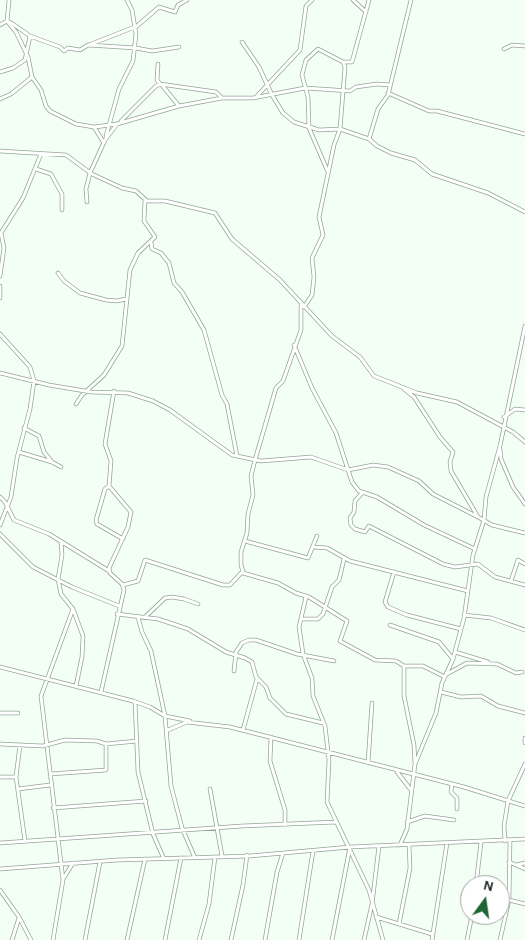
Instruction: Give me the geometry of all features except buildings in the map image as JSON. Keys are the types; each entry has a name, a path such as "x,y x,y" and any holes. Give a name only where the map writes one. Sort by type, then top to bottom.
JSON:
{"street":[{"path":"9,0 7,21 16,32 27,55 32,76 50,111 76,124 94,127 108,126 179,106 222,98 256,97 305,88 350,90 356,87 376,84 390,85"},
{"path":"87,202 86,189 90,173 104,141 118,89 133,61 135,27 127,0"},
{"path":"7,21 30,36 60,47 64,51 68,48 80,50 88,45 135,27 159,7 175,12 178,6 187,0"},
{"path":"256,97 300,50 306,6 312,0"},
{"path":"352,0 366,12"},
{"path":"328,172 309,128 302,75 304,65 318,49 343,62 352,62 369,0"},
{"path":"370,139 378,109 388,93 411,0"},
{"path":"0,24 7,21"},
{"path":"0,72 13,68 25,60 30,36"},
{"path":"242,42 259,68 283,113 294,122 309,128 328,131 340,129 370,139 386,151 415,160 432,174 488,193 525,212"},
{"path":"88,45 134,47 152,51 179,47"},
{"path":"504,49 512,45 525,46"},
{"path":"243,571 240,561 254,495 251,476 254,460 276,388 283,381 294,345 302,327 302,306 312,295 314,277 312,258 322,238 323,232 319,220 328,172 340,129 344,89 343,62"},
{"path":"158,64 157,80 179,106"},
{"path":"0,99 10,94 32,76"},
{"path":"104,141 117,124 131,113 156,86 161,84 216,92 222,98"},
{"path":"388,93 430,111 437,111 525,134"},
{"path":"94,127 104,141"},
{"path":"0,151 70,157 90,173 122,188 136,191 145,200 153,202 167,201 218,216 232,238 264,264 332,336 360,357 374,376 426,396 457,402 514,432 525,442"},
{"path":"0,276 4,248 1,232 23,198 41,154"},
{"path":"36,169 51,174 62,194 62,210"},
{"path":"76,404 104,376 120,350 130,270 138,253 155,237 144,221 145,200"},
{"path":"151,242 152,249 161,253 168,263 174,283 182,292 204,330 222,395 227,404 237,456"},
{"path":"58,273 64,281 80,293 117,302 126,299"},
{"path":"0,286 0,298"},
{"path":"400,845 408,830 412,775 415,764 436,714 461,629 470,567 484,520 486,497 500,446 504,417 524,339 525,326"},
{"path":"0,334 30,367 34,381 30,409 24,428 8,507 0,525"},
{"path":"294,345 312,388 336,433 352,482 362,493 377,497 424,525 475,549"},
{"path":"0,373 87,391 114,391 133,394 163,405 226,452 237,456 254,460 289,461 311,457 348,470 373,465 388,467 419,481 433,494 492,525 525,533"},
{"path":"400,385 414,397 440,437 453,452 450,462 451,471 478,517"},
{"path":"114,391 105,444 111,461 109,486 106,489 96,520 97,524 123,539"},
{"path":"504,417 515,409 525,410"},
{"path":"24,428 39,436 44,452 52,462"},
{"path":"500,446 501,459 505,470 514,490 524,502"},
{"path":"19,452 52,462 61,467"},
{"path":"109,486 131,511 123,539 109,571"},
{"path":"362,493 355,501 354,512 350,518 351,525 355,530 365,532 368,526 443,564 455,567 464,567 466,565 470,567 478,564 495,577 525,585"},
{"path":"1,497 14,520 49,534 109,571 123,585"},
{"path":"0,534 6,537 31,565 72,587 119,606"},
{"path":"244,541 308,558 317,536"},
{"path":"61,542 62,555 58,579 61,594 73,609 82,632 84,644 76,686"},
{"path":"314,547 327,548 344,558 468,591"},
{"path":"302,619 318,619 323,614 332,587 339,580 344,558"},
{"path":"123,585 138,581 145,560 223,585 230,585 243,571"},
{"path":"511,581 518,560 525,564"},
{"path":"243,571 278,583 306,597 309,596 348,621 340,641 375,660 396,661 404,666 423,666 446,676"},
{"path":"394,572 385,602 388,607 407,615 461,629"},
{"path":"101,692 123,585"},
{"path":"306,597 299,627 303,654 312,678 313,696 323,723 329,760 327,802 350,847 372,904 383,940"},
{"path":"144,618 165,598 178,598 198,604"},
{"path":"53,940 63,880 50,785 41,696 73,609"},
{"path":"117,614 158,618 188,629 226,652 236,653 252,662 257,678 267,689 270,698 286,714 323,723"},
{"path":"464,615 490,618 525,630"},
{"path":"138,617 142,632 151,651 168,730 171,786 184,832 194,858"},
{"path":"390,625 439,642 453,659"},
{"path":"234,671 236,653 242,644 256,640 334,661"},
{"path":"455,652 506,667 516,673 522,672"},
{"path":"446,676 467,663 489,662"},
{"path":"404,666 404,696 414,745 415,764"},
{"path":"0,667 135,702 165,716 243,730 452,784 525,806"},
{"path":"243,730 257,678"},
{"path":"441,692 469,698 481,696 498,706 525,713"},
{"path":"135,702 138,772 153,834 164,859"},
{"path":"368,763 372,703"},
{"path":"0,713 18,713"},
{"path":"168,730 192,722"},
{"path":"271,737 270,761 284,810 285,825"},
{"path":"525,738 525,743"},
{"path":"0,744 43,746 46,743 65,740 97,741 106,744 137,742"},
{"path":"50,774 106,770 106,744"},
{"path":"20,745 16,777 26,841"},
{"path":"505,841 504,826 508,802 525,764"},
{"path":"397,771 411,790"},
{"path":"0,777 16,777"},
{"path":"452,784 451,792 457,798 457,809"},
{"path":"18,789 50,785"},
{"path":"210,789 219,829 222,856"},
{"path":"53,808 146,801"},
{"path":"408,822 425,816 454,820"},
{"path":"0,843 337,822"},
{"path":"0,869 144,859 283,853 350,847 525,839"},
{"path":"509,875 510,841"},
{"path":"477,875 481,842"},
{"path":"432,940 447,843"},
{"path":"399,924 403,912 403,895 410,868 409,845"},
{"path":"364,940 372,904 379,846"},
{"path":"332,940 350,847"},
{"path":"298,940 313,851"},
{"path":"265,940 277,872 283,853"},
{"path":"231,940 243,885 246,855"},
{"path":"199,940 209,904 215,857"},
{"path":"164,940 181,858"},
{"path":"126,940 144,859"},
{"path":"85,940 100,862"},
{"path":"509,862 525,869"},
{"path":"63,880 74,863"},
{"path":"515,865 525,863"},
{"path":"0,890 19,917 30,940"},
{"path":"510,900 525,904"},
{"path":"12,940 19,917"},
{"path":"376,918 432,934"},
{"path":"467,940 470,925"},
{"path":"500,940 503,925"}]}
